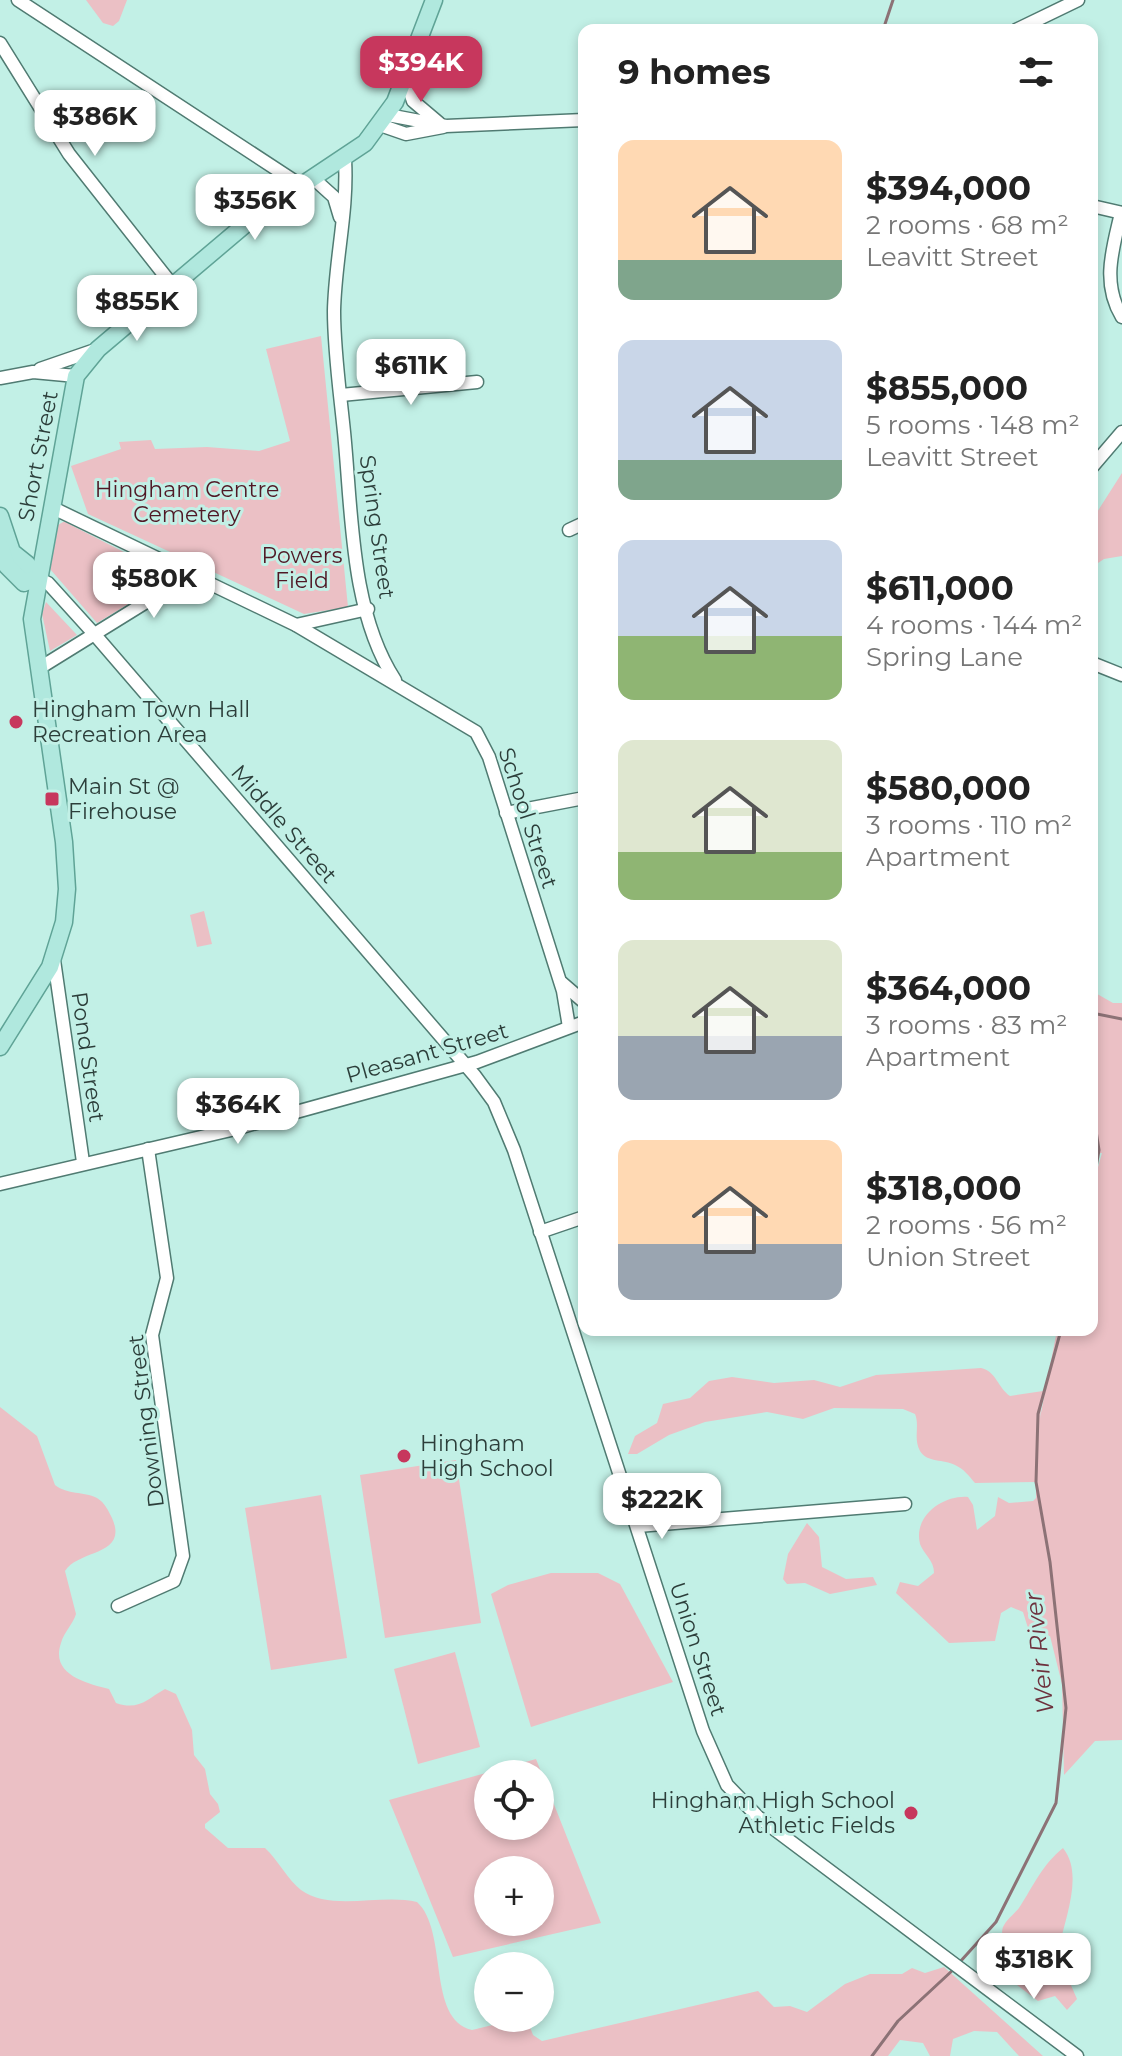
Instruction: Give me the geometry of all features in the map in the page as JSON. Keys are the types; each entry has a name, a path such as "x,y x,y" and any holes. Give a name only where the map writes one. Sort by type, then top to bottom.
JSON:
{"main road":[{"path":"384,120 405,78 434,0"},
{"name":"Short Street","path":"0,1047 54,957 64,922 66,868 32,619 76,376 98,349 254,217 345,160 384,120"},
{"path":"0,516 3,549 37,578"}],"street":[{"path":"18,0 308,182"},
{"path":"1028,24 1078,0"},
{"path":"0,43 69,154 173,286"},
{"path":"405,78 411,97 421,111 446,126"},
{"path":"384,120 406,134 446,126 578,120"},
{"name":"Spring Street","path":"345,160 346,185 334,311 354,528 368,609 397,683"},
{"name":"Spring Street","path":"308,182 334,197 341,228"},
{"path":"1098,207 1122,213 1110,269 1112,294 1122,317"},
{"path":"0,378 33,372 98,349"},
{"path":"33,372 76,376"},
{"path":"341,395 477,382"},
{"path":"1098,460 1122,432"},
{"name":"School Street","path":"51,507 296,625 476,732 489,757 559,979 569,1027"},
{"path":"569,530 578,526"},
{"path":"38,669 96,636 193,573"},
{"name":"Middle Street","path":"37,578 48,583 96,636 466,1065"},
{"path":"296,625 368,609"},
{"path":"1098,665 1122,675"},
{"path":"506,813 578,799"},
{"name":"Pond Street","path":"54,957 83,1162"},
{"name":"School Street","path":"559,979 578,996"},
{"name":"Pleasant Street","path":"0,1184 148,1149 466,1065 578,1024"},
{"name":"Union Street","path":"466,1065 486,1089 503,1120 703,1731 727,1785 758,1817 1077,2056"},
{"name":"Downing Street","path":"118,1606 174,1581 183,1556 153,1345 153,1325 167,1278 148,1149"},
{"path":"540,1232 578,1219"},
{"path":"638,1526 905,1504"}],"green space":[{"path":"86,0 127,0 119,21 113,26 103,23"},
{"name":"Hingham Centre Cemetery","path":"321,336 348,607 304,614 88,514 71,466 121,449 119,442 151,440 155,449 207,447 259,451 290,441 266,349"},
{"path":"1122,473 1122,556 1098,563 1098,511"},
{"path":"63,522 173,577 97,623 50,569 58,525"},
{"path":"46,602 77,635 50,651 42,614"},
{"path":"204,911 212,944 197,947 190,915"},
{"path":"1098,994 1113,1003 1122,1003 1122,1740 1095,1741 1064,1775 1062,1684 1050,1636 1032,1641 1023,1612 1011,1607 1001,1613 995,1641 949,1643 896,1593 900,1582 918,1586 934,1573 920,1544 919,1534 932,1509 958,1497 968,1497 973,1505 977,1530 995,1516 998,1497 1009,1503 1033,1501 1036,1498 1036,1482 975,1483 951,1463 923,1455 918,1446 915,1414 903,1409 834,1408 803,1419 767,1412 705,1422 669,1435 637,1454 628,1454 635,1436 657,1423 663,1404 690,1398 709,1381 732,1377 774,1383 814,1380 840,1387 876,1375 981,1368 990,1373 1010,1396 1043,1391 1040,1418 1056,1336 1098,1336 1098,1167 1102,1153 1098,1154"},
{"path":"0,1407 37,1436 55,1485 100,1500 112,1518 114,1539 108,1546 72,1564 65,1571 76,1614 64,1635 59,1654 66,1670 81,1680 109,1689 116,1703 124,1705 142,1703 165,1689 176,1694 192,1730 194,1755 205,1769 210,1794 220,1812 205,1824 205,1828 228,1848 265,1848 296,1886 327,1900 417,1902 427,1915 443,1992 448,2009 458,2023 474,2032 532,2032 542,2041 758,1991 774,2007 790,2006 807,2012 845,1984 870,1974 902,1974 912,1968 925,1973 944,1967 1043,2056 1019,2056 997,2032 974,2031 953,2039 950,2056 930,2056 923,2043 900,2040 888,2056 0,2056"},
{"path":"456,1460 481,1623 385,1638 360,1475"},
{"path":"321,1495 347,1658 271,1670 245,1508"},
{"path":"807,1523 819,1537 822,1567 846,1579 873,1577 877,1585 830,1594 805,1583 787,1584 783,1579 788,1554"},
{"path":"551,1573 598,1573 620,1584 673,1682 531,1727 491,1594 508,1585"},
{"path":"455,1652 480,1747 418,1764 394,1669"},
{"path":"474,1776 474,1840 554,1840 554,1804 601,1923 554,1934 554,1856 474,1856 474,1936 544,1936 453,1957 389,1800"},
{"path":"1063,1848 1069,1859 1073,1883 1059,1948 1072,1958 1067,1976 1077,1999 1067,2010 1055,1996 1038,2001 1008,1978 1003,1970 1002,1935 1008,1919 1019,1908 1044,1868"}],"waterway":[{"name":"Weir River","path":"885,24 893,0"},
{"path":"1098,1014 1122,1019"},
{"name":"Weir River","path":"1098,1144 1098,1156"},
{"name":"Weir River","path":"959,1963 996,1922 1056,1803 1066,1708 1050,1562 1036,1482 1038,1414 1059,1336"},
{"name":"Weir River","path":"872,2056 898,2021 954,1969"}],"place":[{"name":"Hingham Town Hall Recreation Area","path":"16,722"},
{"name":"Main St @ Firehouse","path":"52,799"},
{"name":"Hingham High School","path":"404,1456"},
{"name":"Hingham High School Athletic Fields","path":"911,1813"}],"park label":[{"name":"Powers Field","path":"302,568"}]}
